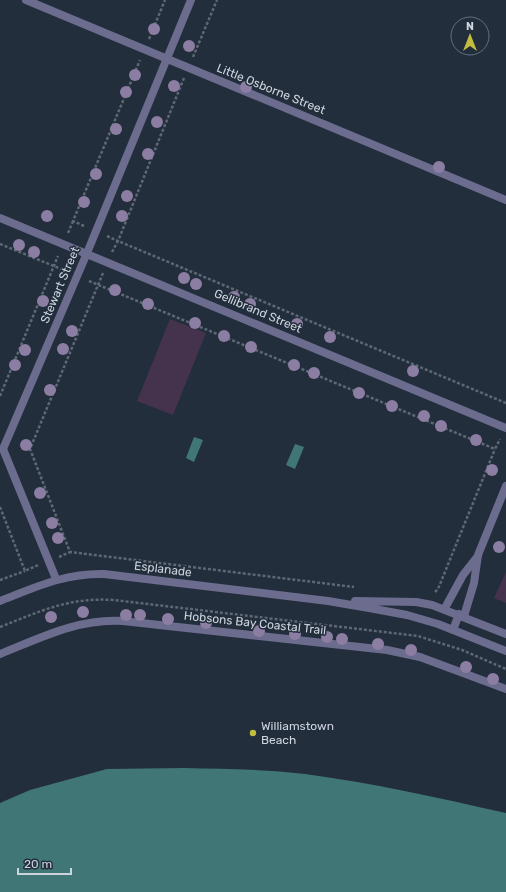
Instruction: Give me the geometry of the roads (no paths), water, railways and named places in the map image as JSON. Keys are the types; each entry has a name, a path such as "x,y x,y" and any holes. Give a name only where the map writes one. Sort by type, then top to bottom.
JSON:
{"street":[{"name":"Little Osborne Street","path":"26,0 506,200"},
{"name":"Stewart Street","path":"56,579 1,448 87,253 191,0"},
{"name":"Gellibrand Street","path":"0,218 506,427"},
{"path":"453,630 474,583 478,555 506,486"},
{"path":"445,608 462,575 478,555"},
{"name":"Esplanade","path":"0,601 56,579 87,574 104,574 328,601 407,615 453,630 506,651"},
{"name":"Esplanade","path":"328,601 416,602 445,608 506,634"},
{"name":"Hobsons Bay Coastal Trail","path":"0,654 77,625 105,620 123,621 387,650 420,657 506,689"}],"place":[{"name":"Williamstown Beach","path":"253,733"}]}
